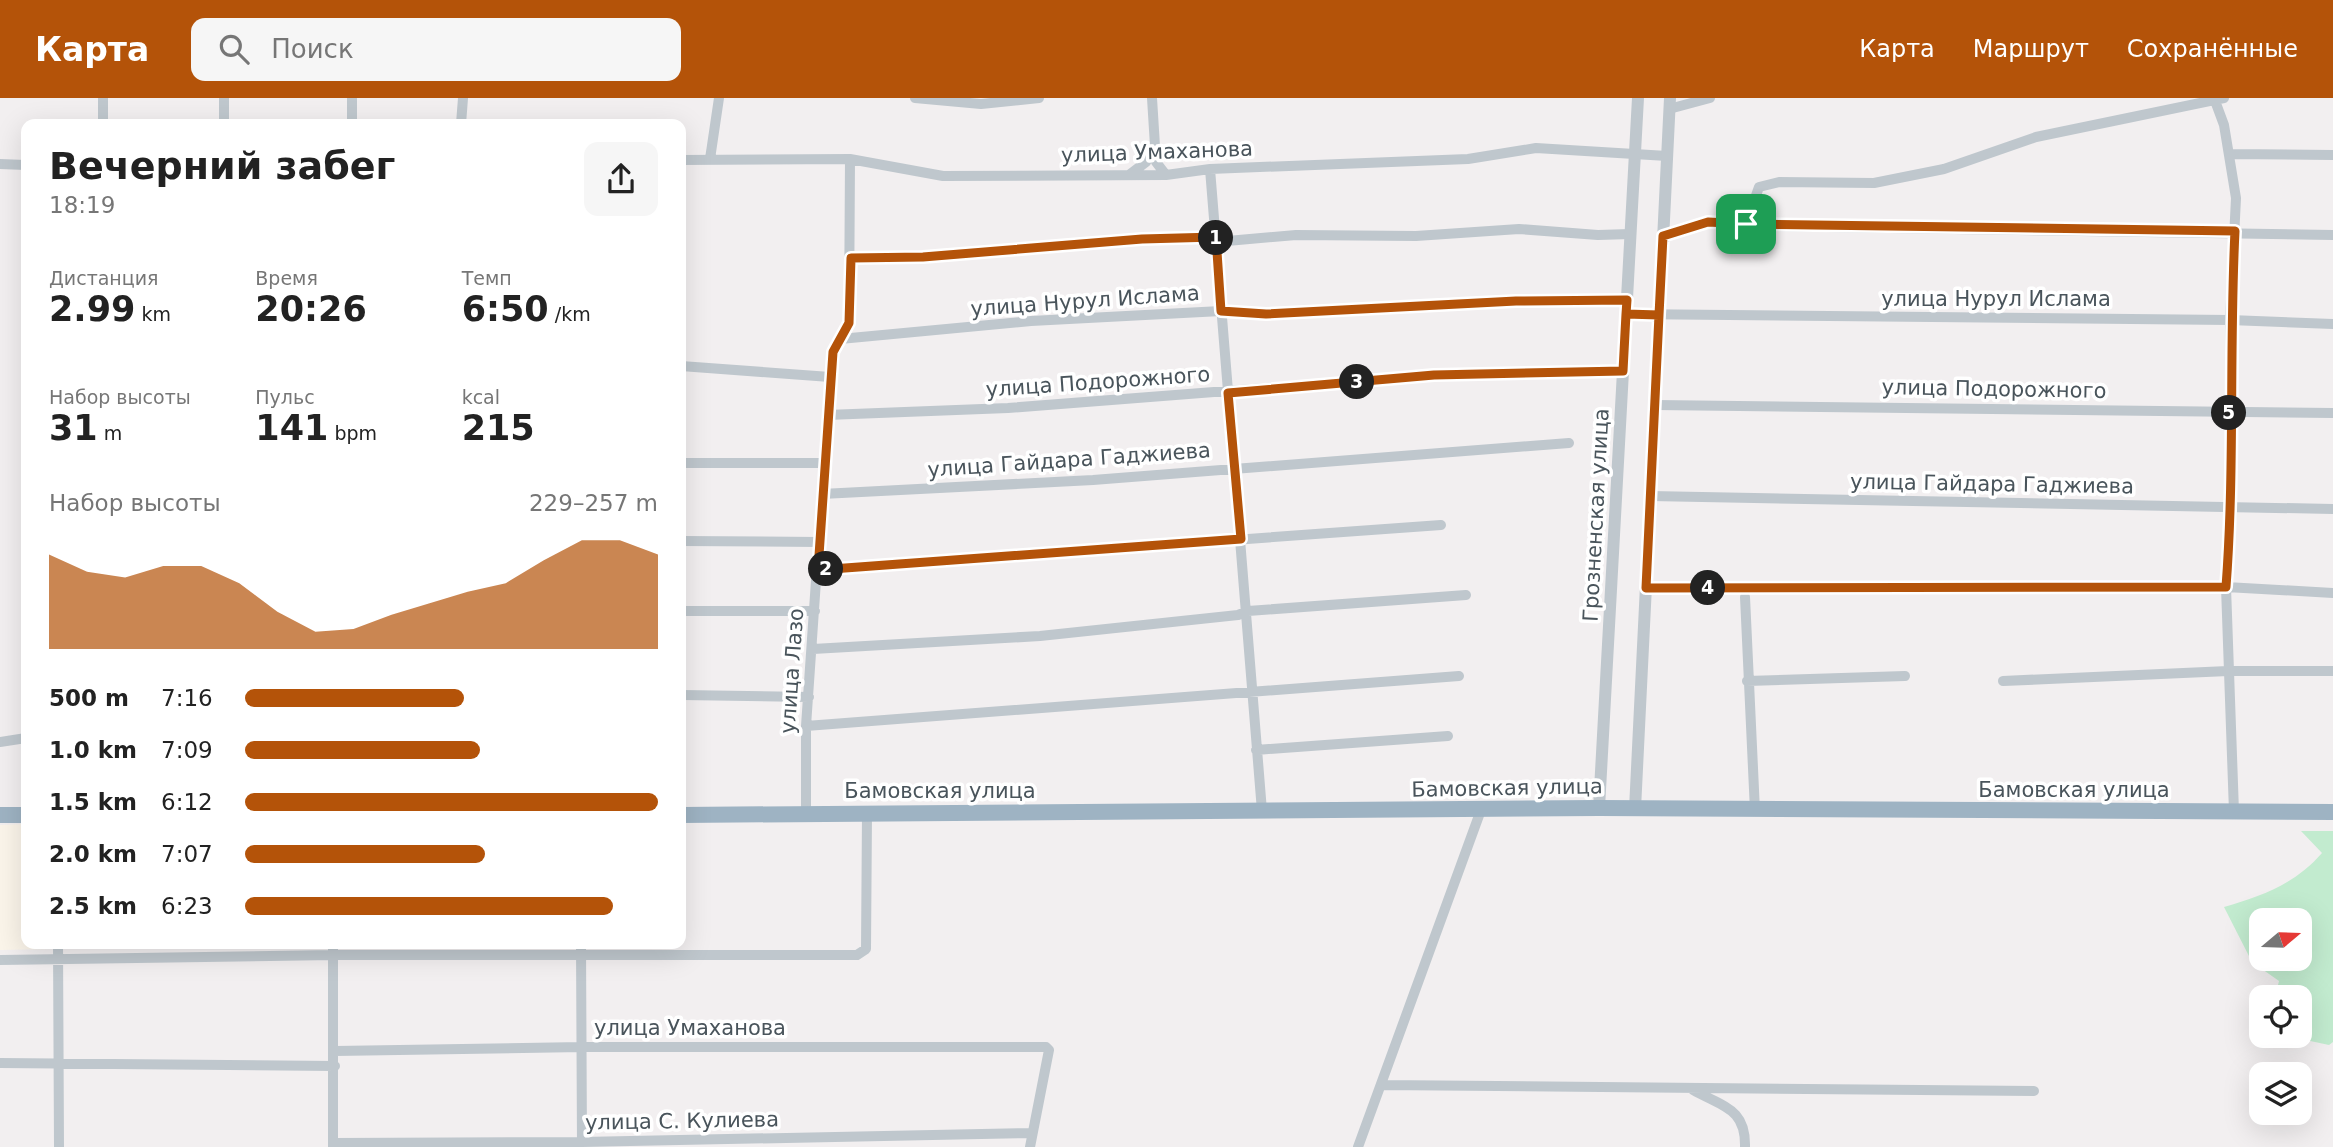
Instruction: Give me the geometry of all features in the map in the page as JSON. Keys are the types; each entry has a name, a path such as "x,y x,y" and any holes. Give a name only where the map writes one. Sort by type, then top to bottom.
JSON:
{"highway":[{"name":"Бамовская улица","path":"686,815 1599,808 1755,811 2333,812"},
{"path":"0,815 21,815"}],"street":[{"path":"103,98 103,119"},
{"path":"224,98 224,119"},
{"path":"352,98 352,119"},
{"path":"461,119 463,98"},
{"path":"710,159 719,98"},
{"path":"915,98 981,104 1039,98"},
{"path":"1152,98 1156,162 1166,175"},
{"name":"Грозненская улица","path":"1599,808 1638,98"},
{"path":"1635,809 1669,103 1710,98"},
{"path":"1746,224 1759,187 1779,182 1874,183 1944,169 2036,137 2218,99 2236,198 2230,320 2232,508 2226,587 2234,811"},
{"path":"1129,175 1146,162 1154,145"},
{"name":"улица Умаханова","path":"686,160 850,159 943,176 1166,175 1210,169 1468,159 1536,148 1667,156"},
{"path":"2229,154 2333,155"},
{"name":"улица Лазо","path":"806,812 806,726 830,377 833,352 849,323 850,159"},
{"path":"0,164 21,165"},
{"path":"1210,169 1233,468 1248,611 1255,750 1262,811"},
{"path":"1663,236 1708,222 2333,235"},
{"path":"851,258 923,257 1142,239 1216,240 1296,235 1416,236 1519,229 1598,236 1630,234"},
{"name":"улица Нурул Ислама","path":"840,339 1031,321 1221,311 1266,314 1516,301 1627,300"},
{"name":"улица Нурул Ислама","path":"1626,314 2230,320 2333,324"},
{"path":"686,366 830,377"},
{"name":"улица Подорожного","path":"827,415 1007,408 1434,375 1623,371"},
{"name":"улица Подорожного","path":"1655,405 2333,413"},
{"name":"улица Гайдара Гаджиева","path":"822,494 1093,480 1569,443"},
{"path":"686,463 824,463"},
{"name":"улица Гайдара Гаджиева","path":"1650,496 2333,509"},
{"path":"818,570 1441,525"},
{"path":"686,541 819,542"},
{"path":"1646,588 2226,587 2333,593"},
{"path":"813,649 1040,636 1238,615 1248,611 1466,595"},
{"path":"1745,597 1755,811"},
{"path":"686,611 815,611"},
{"path":"2003,681 2228,671 2333,671"},
{"path":"806,726 1459,676"},
{"path":"1747,681 1905,676"},
{"path":"686,695 809,697"},
{"path":"1255,750 1448,736"},
{"path":"0,741 21,739"},
{"path":"1358,1147 1481,810"},
{"path":"0,960 582,949 858,955 866,949 867,813"},
{"path":"58,949 59,1147"},
{"path":"333,949 333,1145"},
{"path":"582,949 582,1144"},
{"name":"улица Умаханова","path":"335,1051 582,1047 1046,1046 1049,1050 1031,1133"},
{"path":"0,1063 335,1066"},
{"path":"1381,1085 1693,1090 2034,1091"},
{"path":"1693,1090 1738,1115 1743,1122 1745,1147"},
{"path":"1030,1147 1031,1133"},
{"name":"улица С. Кулиева","path":"333,1145 582,1144 1031,1133"}],"shaded area":[{"path":"21,824 21,949 51,949 0,950 0,825"}],"green space":[{"path":"2301,831 2333,831 2333,1042 2329,1045 2312,1041 2312,985 2278,985 2279,981 2265,971 2312,971 2312,908 2249,908 2249,956 2224,907 2277,888 2312,864 2322,853"}],"route":[{"path":"1746,224 1708,222 1663,236 1659,315 1626,314 1627,300 1516,301 1266,314 1221,311 1216,237 1142,239 923,257 851,258 849,323 833,352 818,570 1241,539 1228,393 1434,375 1623,371 1626,314 1659,315 1646,588 2226,587 2232,508 2229,411 2235,231 1746,224"}]}
